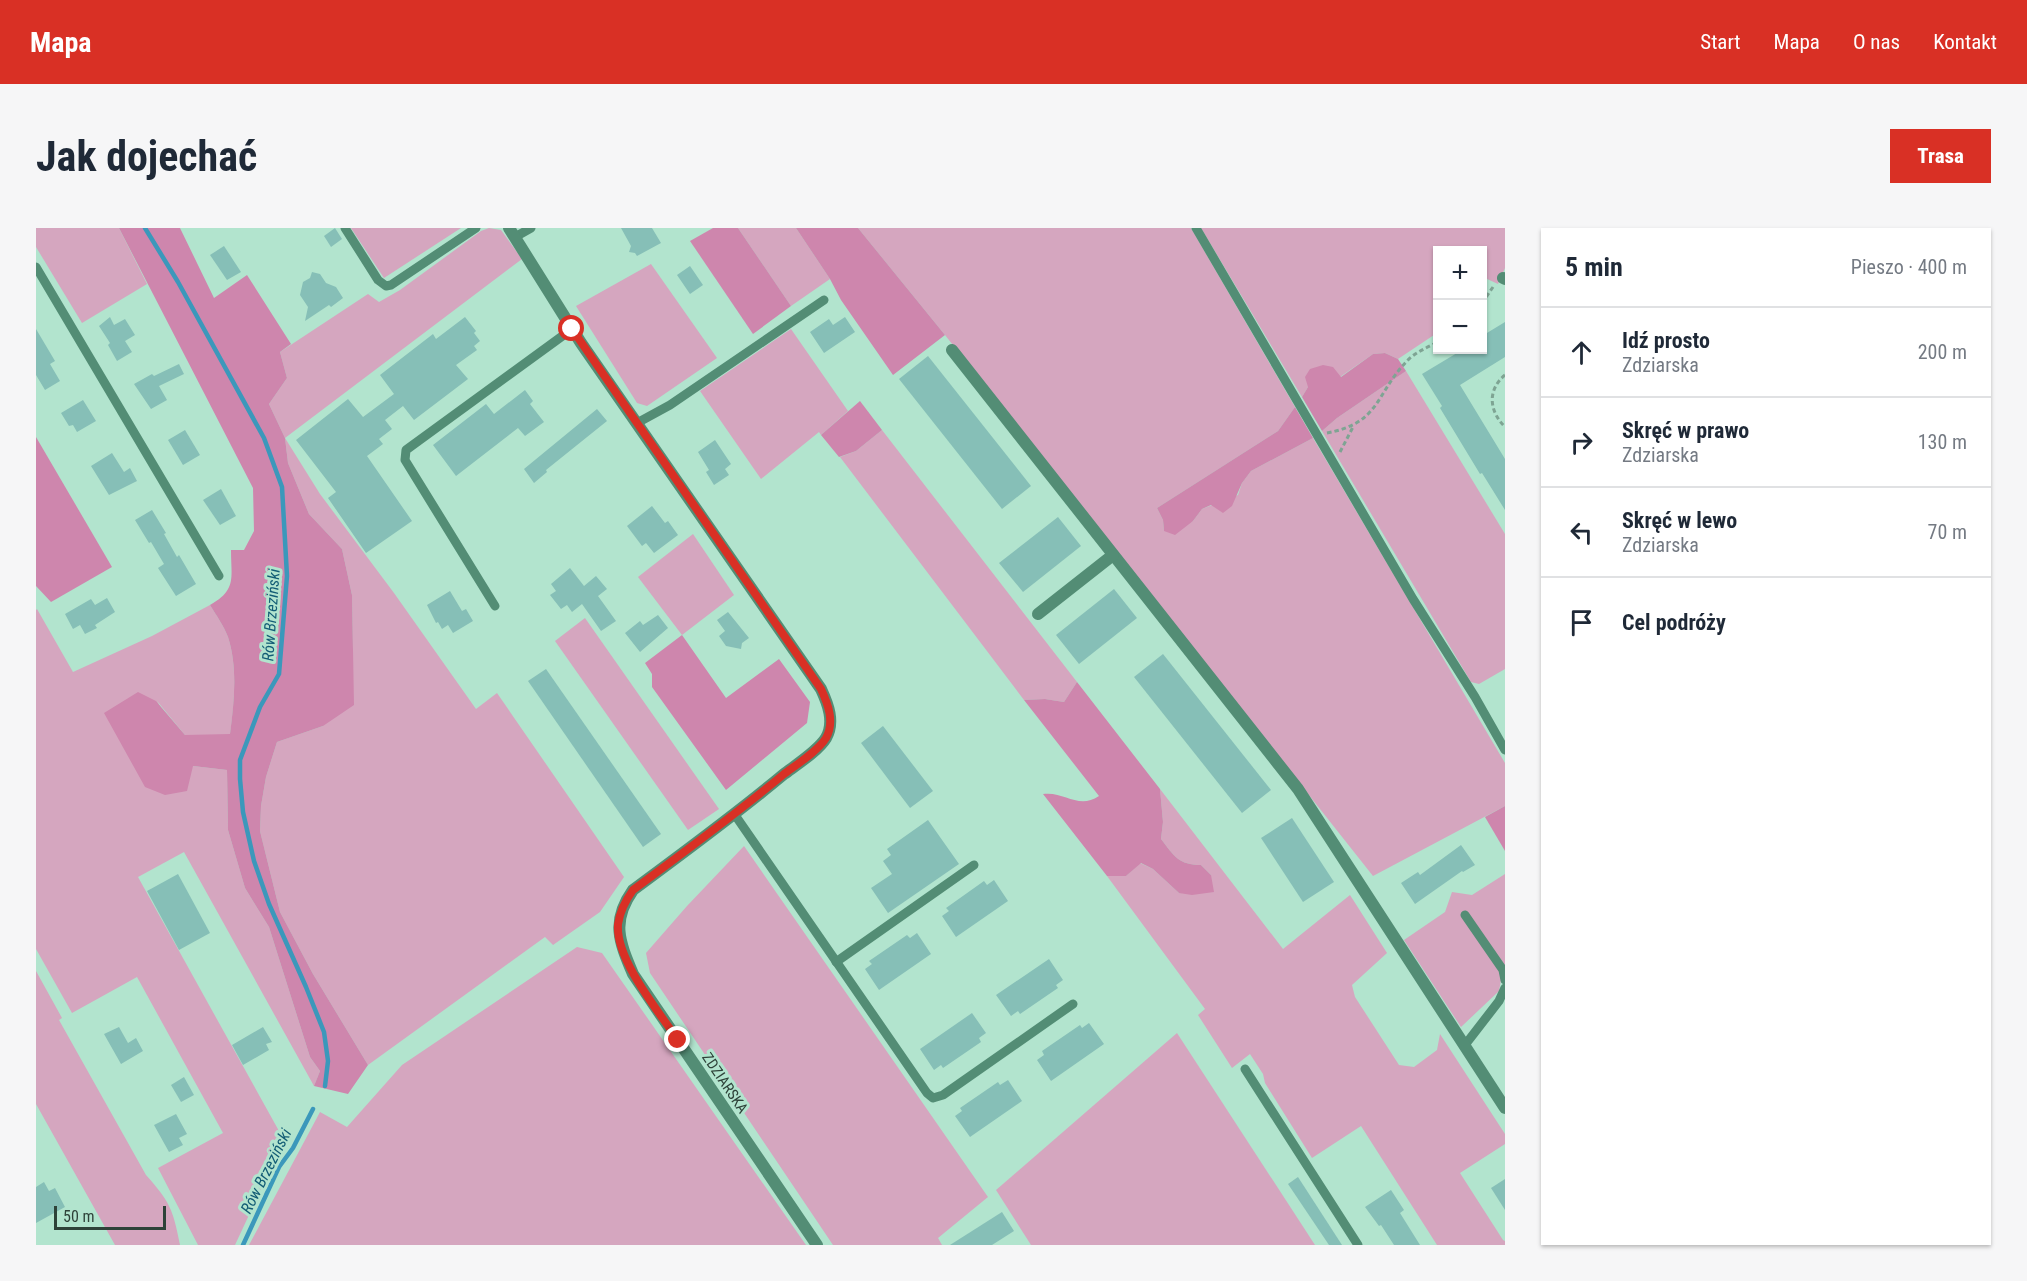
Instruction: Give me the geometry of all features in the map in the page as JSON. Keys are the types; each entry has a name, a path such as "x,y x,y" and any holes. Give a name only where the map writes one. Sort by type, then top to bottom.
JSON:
{"street":[{"name":"ZDZIARSKA","path":"512,232 572,329 808,669 829,706 830,725 826,738 735,815 633,890 623,904 618,926 621,944 633,974 817,1245"},
{"path":"952,350 1309,805 1505,1108"},
{"path":"1038,614 1113,555"}],"lane":[{"path":"345,228 378,280 386,286 391,285 476,228"},
{"path":"512,232 531,228"},
{"path":"1196,228 1413,599 1475,697 1505,750"},
{"path":"36,267 219,576"},
{"path":"636,423 670,405 824,300"},
{"path":"495,606 405,460 406,450 572,329"},
{"path":"735,815 927,1093 933,1098 944,1095 1073,1004"},
{"path":"836,962 974,865"},
{"path":"1465,915 1503,970 1505,980"},
{"path":"1465,1045 1499,1001 1505,988"},
{"path":"1245,1069 1358,1245"}],"path":[{"path":"1484,300 1494,285 1502,281"},
{"path":"1333,463 1353,427 1370,413 1405,363 1419,351 1433,344"},
{"path":"1505,375 1494,390 1491,406 1505,427"},
{"path":"1317,435 1353,427"}],"shaded area":[{"path":"36,228 119,228 147,284 82,323 36,247"},
{"path":"119,228 180,228 214,298 247,275 291,344 280,352 287,378 269,404 285,438 288,463 309,514 342,549 352,595 354,705 323,726 277,742 266,777 260,831 280,912 313,974 368,1065 348,1094 314,1086 320,1071 310,1057 269,927 245,888 228,830 227,770 193,766 187,791 165,795 145,787 104,713 138,692 156,701 185,735 230,734 234,698 233,661 226,633 210,605 225,594 229,588 231,550 244,550 254,531 253,488"},
{"path":"351,228 461,228 384,278"},
{"path":"489,228 501,230 522,259 285,438 269,404 287,378 280,352 368,294 379,302 400,290 481,231"},
{"path":"713,228 738,228 791,306 753,334 690,241"},
{"path":"738,228 796,228 830,279 791,306"},
{"path":"796,228 858,228 945,335 893,375 841,300 830,279"},
{"path":"858,228 1191,228 1295,407 1278,431 1157,508 1163,520 1164,531 1193,521 1202,509 1238,495 1242,483 1251,471 1313,438 1505,763 1505,806 1373,876"},
{"path":"1201,228 1505,228 1505,268 1498,284 1487,279 1487,246 1433,246 1433,336 1398,359 1385,353 1373,354 1340,377 1308,387 1302,397"},
{"path":"651,264 717,358 647,406 637,403 576,306"},
{"path":"791,329 848,411 821,435 819,432 761,479 700,391"},
{"path":"1385,353 1398,359 1406,371 1337,418 1322,431 1302,397 1308,387 1305,377 1310,369 1323,365 1333,367 1341,377 1373,354"},
{"path":"1406,371 1505,534 1505,669 1479,684 1471,682 1322,431 1337,418"},
{"path":"860,401 882,430 856,451 839,457 821,435"},
{"path":"1295,407 1313,438 1251,471 1242,483 1232,506 1223,513 1211,505 1202,509 1193,521 1175,535 1164,531 1163,520 1157,508 1278,431"},
{"path":"882,430 1077,682 1064,702 1045,699 1024,700 840,457 856,451"},
{"path":"36,437 112,567 51,602 36,586"},
{"path":"285,438 320,494 476,709 497,693 624,877 600,912 553,945 545,937 368,1065 313,974 280,912 260,831 266,777 277,742 323,726 353,663 352,595 342,549 309,514 288,463"},
{"path":"693,534 734,595 682,635 638,577"},
{"path":"210,605 226,633 233,661 234,698 230,735 185,735 157,701 193,766 227,770 228,830 245,888 269,927 310,1057 320,1071 314,1086 184,852 138,877 284,1140 235,1245 198,1245 158,1168 223,1133 137,977 72,1013 36,949 36,610 73,672 152,636"},
{"path":"585,618 719,809 688,830 555,641"},
{"path":"682,635 726,698 779,659 810,702 807,723 726,790 652,687 652,674 645,663"},
{"path":"1077,682 1160,789 1163,822 1161,839 1182,861 1201,865 1211,875 1214,892 1192,895 1179,893 1153,869 1141,863 1126,876 1107,876 1043,794 1058,795 1078,801 1091,800 1099,796 1024,700 1045,699 1064,702"},
{"path":"1160,789 1283,949 1350,895 1387,953 1352,985 1355,997 1399,1065 1414,1067 1437,1050 1440,1034 1505,1134 1505,1144 1460,1173 1505,1241 1505,1245 1437,1245 1361,1126 1312,1158 1265,1083 1263,1074 1250,1054 1232,1068 1198,1015 1205,1009 1107,876 1126,876 1140,863 1153,869 1179,893 1211,875 1201,865 1182,861 1161,839 1163,822"},
{"path":"1505,806 1505,851 1485,817"},
{"path":"744,846 988,1197 938,1238 942,1245 833,1245 650,973 646,953"},
{"path":"1505,874 1505,977 1501,980 1499,991 1461,1027 1404,940 1445,912 1452,892 1472,895"},
{"path":"577,947 602,953 806,1245 249,1245 320,1112 347,1127 402,1065"},
{"path":"36,971 62,1018 59,1020 146,1175 169,1207 180,1245 115,1245 36,1104"},
{"path":"1177,1033 1315,1245 1031,1245 996,1190"}],"building":[{"path":"335,228 342,239 331,247 324,236"},
{"path":"621,228 652,228 661,243 637,256 629,252 631,246"},
{"path":"224,246 241,272 227,280 210,255"},
{"path":"690,266 703,285 690,294 677,275"},
{"path":"312,272 320,274 326,283 336,287 343,298 305,321 308,307 300,295 303,282 310,278"},
{"path":"110,317 114,325 125,319 135,335 125,341 132,352 117,361 108,345 110,343 99,326"},
{"path":"465,317 476,331 474,333 480,341 474,346 477,350 456,365 468,379 414,420 403,406 385,420 392,429 379,439 383,444 367,456 412,521 366,553 328,498 336,492 296,440 348,399 363,417 394,394 380,375 433,334 436,339"},
{"path":"845,317 855,332 824,353 810,332 829,319 833,325"},
{"path":"1505,322 1505,357 1460,385 1505,459 1505,510 1482,473 1480,474 1422,374 1455,354 1487,354 1487,333"},
{"path":"36,329 55,361 50,364 60,381 45,390 36,375"},
{"path":"928,356 1031,486 1002,509 899,379"},
{"path":"179,364 184,374 159,386 167,400 151,409 134,384 152,374 154,376"},
{"path":"525,390 533,401 530,404 544,422 525,436 518,428 456,476 433,445 486,404 494,414"},
{"path":"83,400 96,421 77,432 73,425 69,426 61,413"},
{"path":"597,409 607,421 546,470 547,472 534,483 524,469"},
{"path":"185,430 200,455 183,465 168,440"},
{"path":"715,440 731,464 725,469 729,475 714,485 706,472 709,470 698,452"},
{"path":"112,453 124,472 130,468 137,481 109,495 91,466"},
{"path":"221,489 236,516 220,525 203,500"},
{"path":"652,506 665,523 668,521 678,535 654,553 646,543 642,546 627,526"},
{"path":"152,510 177,557 179,555 196,584 176,596 158,568 164,564 135,520"},
{"path":"1058,517 1081,546 1023,592 999,563"},
{"path":"570,568 584,586 596,576 607,589 598,596 616,621 601,631 582,604 572,612 567,605 561,609 550,595 556,591 551,584"},
{"path":"1114,589 1137,618 1079,664 1056,635"},
{"path":"450,591 462,611 466,609 473,621 453,633 448,625 442,629 438,622 436,623 427,605"},
{"path":"107,598 115,612 95,625 97,628 85,634 80,625 73,629 65,614 91,599 95,605"},
{"path":"728,612 749,638 742,643 741,649 726,646 719,636 725,631 717,620"},
{"path":"658,615 668,628 640,652 625,633 640,621 643,625"},
{"path":"1163,654 1271,790 1242,813 1134,677"},
{"path":"546,669 661,834 643,847 528,681"},
{"path":"883,726 933,791 910,808 861,743"},
{"path":"1292,818 1334,882 1303,902 1261,838"},
{"path":"928,820 959,864 888,913 871,888 892,874 883,861 891,855 887,849"},
{"path":"1461,845 1475,865 1462,871 1415,904 1401,883 1418,872 1420,875"},
{"path":"178,874 210,933 179,950 147,891"},
{"path":"994,880 1008,901 956,937 942,916 949,911 946,908 984,881 987,885"},
{"path":"917,933 931,954 879,990 865,969 872,964 869,961 907,935 910,938"},
{"path":"1049,959 1063,980 1056,985 1058,988 1020,1014 1018,1011 1011,1016 996,995"},
{"path":"972,1013 986,1033 979,1038 981,1042 943,1068 941,1065 934,1070 920,1049"},
{"path":"1089,1023 1104,1044 1051,1081 1037,1060 1044,1055 1042,1051 1080,1025 1082,1028"},
{"path":"119,1027 128,1043 136,1038 143,1051 121,1064 104,1034"},
{"path":"263,1027 272,1042 266,1044 269,1050 243,1065 232,1045"},
{"path":"184,1077 194,1095 181,1102 171,1085"},
{"path":"1008,1080 1022,1101 970,1137 955,1116 962,1111 960,1108 998,1082 1000,1085"},
{"path":"176,1114 187,1134 179,1138 183,1145 169,1152 154,1125"},
{"path":"1298,1177 1342,1245 1329,1245 1288,1184"},
{"path":"1505,1179 1505,1210 1491,1188"},
{"path":"44,1182 49,1191 55,1188 65,1207 36,1223 36,1187"},
{"path":"1391,1190 1404,1210 1400,1213 1420,1245 1394,1245 1365,1207"},
{"path":"1002,1212 1014,1231 992,1245 950,1245"}],"waterway":[{"name":"Rów Brzeziński","path":"145,228 178,282 264,438 282,487 287,576 279,674 260,707 240,760 240,779 243,812 254,861 269,904 324,1032 328,1061 325,1086"},
{"name":"Rów Brzeziński","path":"243,1245 279,1167 293,1148 313,1109"}],"route":[{"path":"572,329 821,689 829,706 830,725 826,738 813,751 735,815 633,890 623,904 618,926 625,956 633,974 678,1040"}]}
